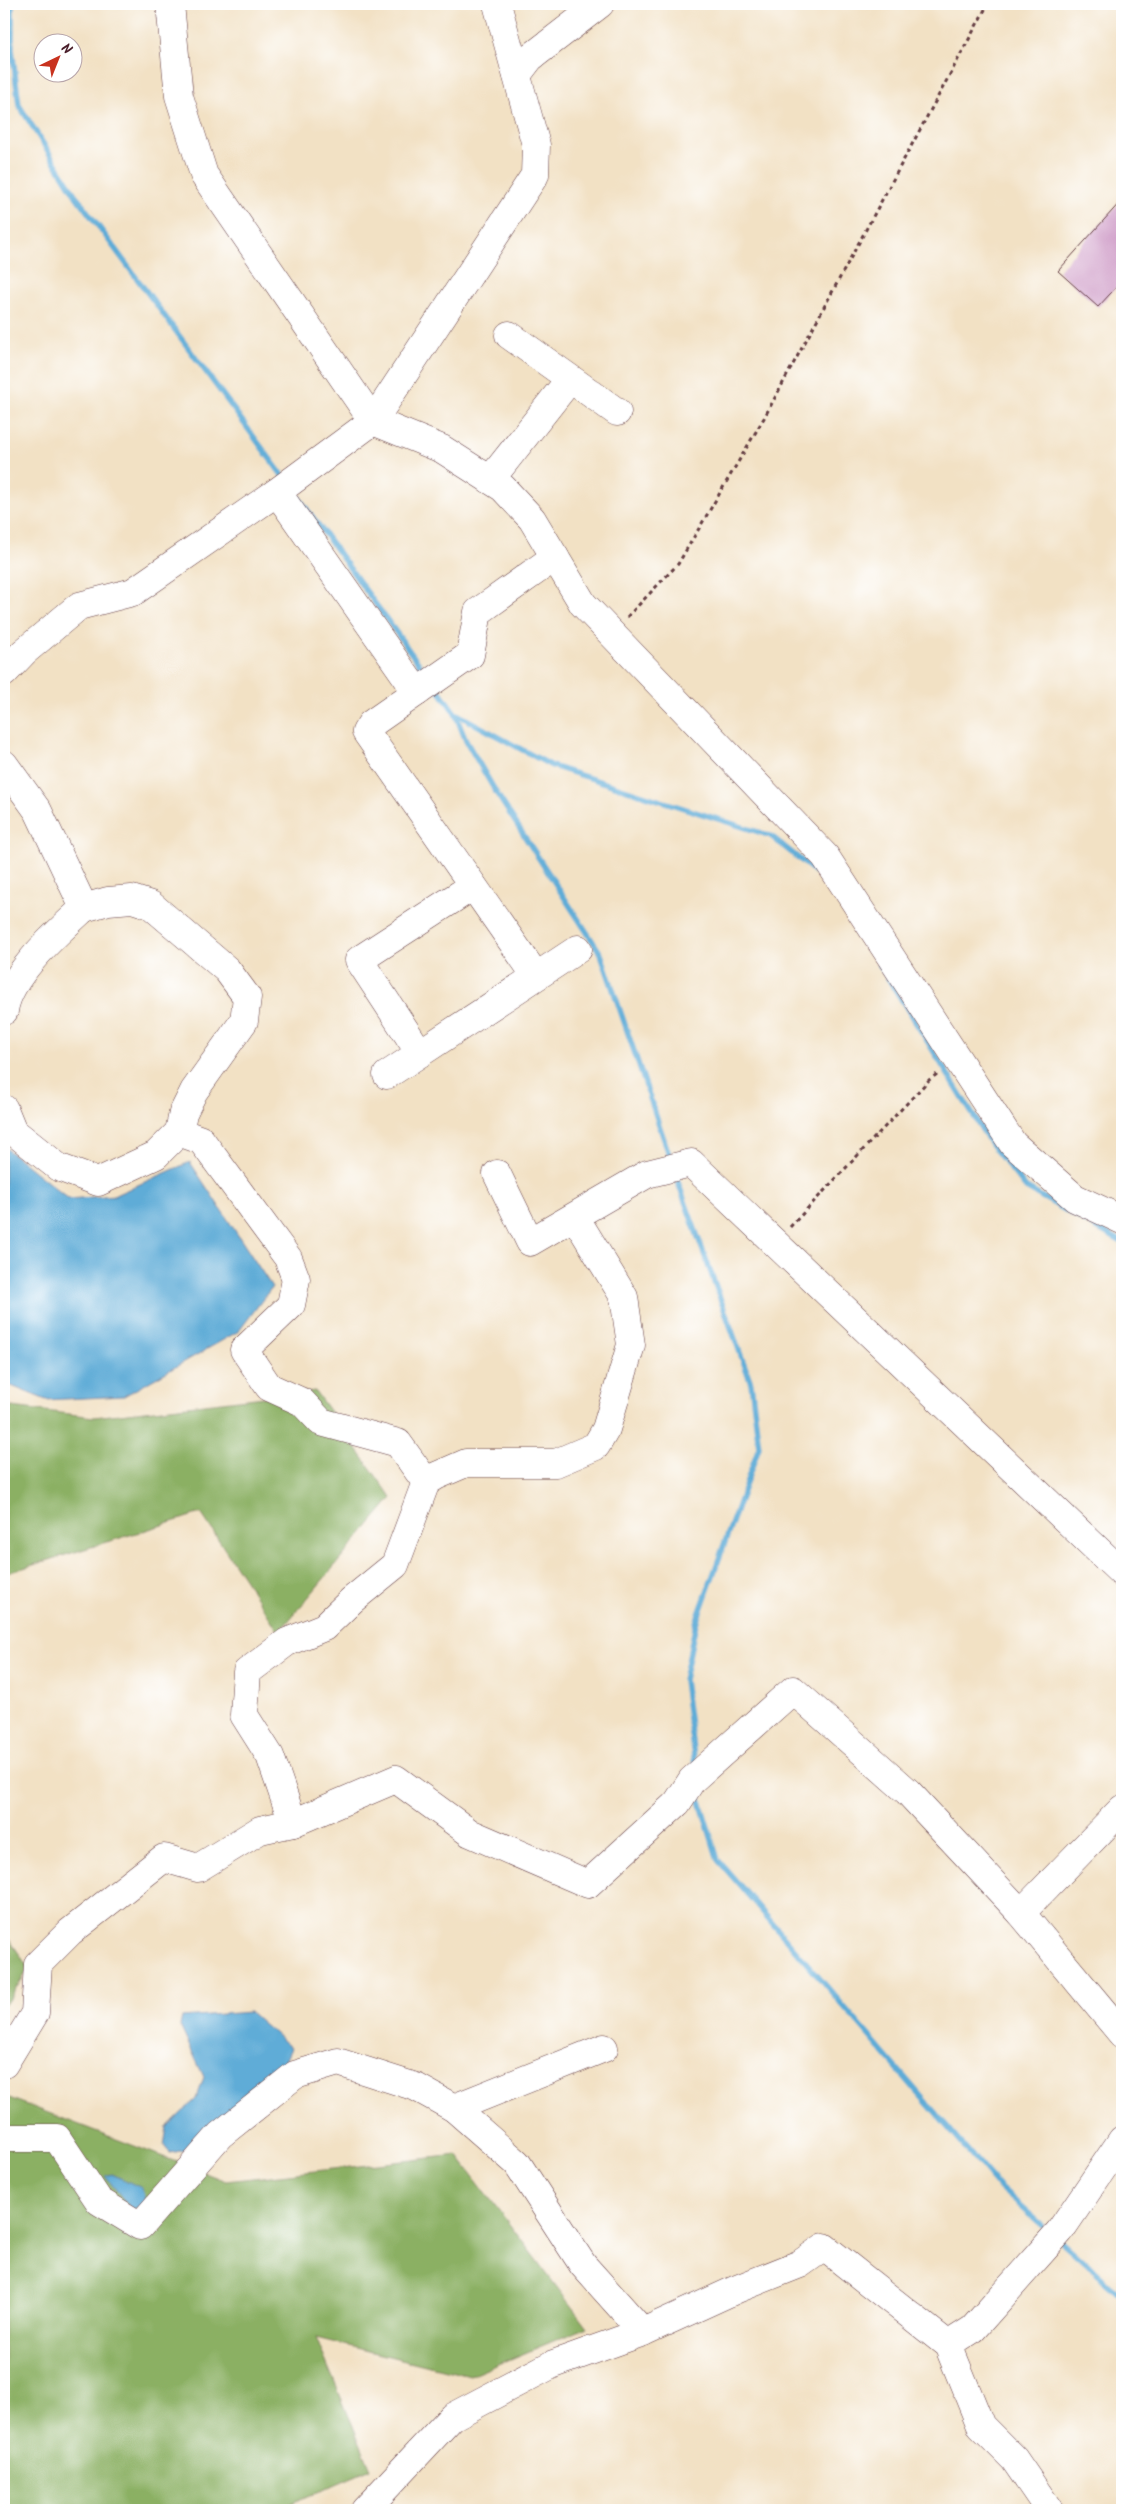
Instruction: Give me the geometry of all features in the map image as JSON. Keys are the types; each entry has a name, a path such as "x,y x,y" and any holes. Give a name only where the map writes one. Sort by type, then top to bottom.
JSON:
{"street":[{"path":"170,4 179,96 204,175 373,421 442,449 503,488 532,519 583,604 825,856 1013,1144 1075,1198 1122,1220"},
{"path":"4,673 24,652 79,606 133,592 308,470 373,421 535,175 536,145 497,4"},
{"path":"517,75 530,58 600,4"},
{"path":"509,335 617,412"},
{"path":"490,480 570,379"},
{"path":"277,492 417,692"},
{"path":"536,976 366,732 371,724 470,655 478,612 555,557"},
{"path":"4,764 38,811 84,908"},
{"path":"420,1053 359,960 473,886"},
{"path":"4,1002 38,953 84,908 108,901 132,899 151,905 227,970 247,997 244,1021 194,1090 183,1113 179,1132 156,1155 98,1182 58,1167 13,1131 4,1109"},
{"path":"387,1075 578,949"},
{"path":"179,1132 201,1140 288,1258 296,1279 291,1304 244,1350 269,1387 302,1402 321,1422 398,1443 426,1482"},
{"path":"497,1174 530,1242 647,1174 691,1163 1122,1573"},
{"path":"293,1823 270,1756 244,1715 247,1672 287,1642 324,1627 352,1600 395,1565 426,1482 466,1463 556,1463 596,1446 606,1429 631,1345 624,1297 575,1216"},
{"path":"4,2064 35,2013 38,1964 70,1932 164,1858 198,1868 260,1830 293,1823 396,1779 470,1833 588,1884 678,1803 692,1780 793,1690 908,1792 1021,1912 1122,2034"},
{"path":"1021,1912 1122,1809"},
{"path":"454,2108 604,2048"},
{"path":"4,2138 58,2138 99,2201 140,2226 220,2135 295,2076 338,2062 416,2087 454,2108 517,2163 583,2265 643,2332"},
{"path":"948,2345 973,2329 1060,2230 1122,2140"},
{"path":"365,2510 452,2417 551,2365 643,2332 738,2289 800,2264 824,2247 948,2345 981,2426 1014,2459 1049,2510"}],"path":[{"path":"612,633 678,564 764,418 988,4"},
{"path":"776,1242 929,1080"}],"green space":[{"path":"315,1391 392,1498 279,1632 201,1513 4,1574 4,1406 94,1417"},
{"path":"4,1931 29,1969 4,2006"},
{"path":"4,2096 226,2181 457,2155 587,2327 470,2376 316,2338 371,2469 276,2510 4,2510"}],"water":[{"path":"4,1147 69,1199 115,1195 190,1162 272,1287 239,1331 124,1396 46,1400 4,1383"},
{"path":"250,2012 291,2048 285,2061 191,2149 170,2153 164,2146 167,2127 196,2099 204,2077 180,2026 182,2017"},
{"path":"112,2174 142,2188 146,2204 132,2210 105,2176"}],"building":[{"path":"1122,200 1122,281 1098,307 1058,271"}],"waterway":[{"path":"12,4 12,49 19,105 76,196 285,479"},
{"path":"293,490 427,675"},
{"path":"436,686 455,713 466,741 497,794 601,954 671,1160"},
{"path":"455,713 552,766 771,836 829,883"},
{"path":"880,965 991,1144 1026,1188 1122,1242"},
{"path":"675,1174 751,1383 759,1447 696,1623 684,1680 695,1765"},
{"path":"698,1787 700,1801 718,1860 999,2187 1049,2231"},
{"path":"1060,2240 1122,2296"}]}
